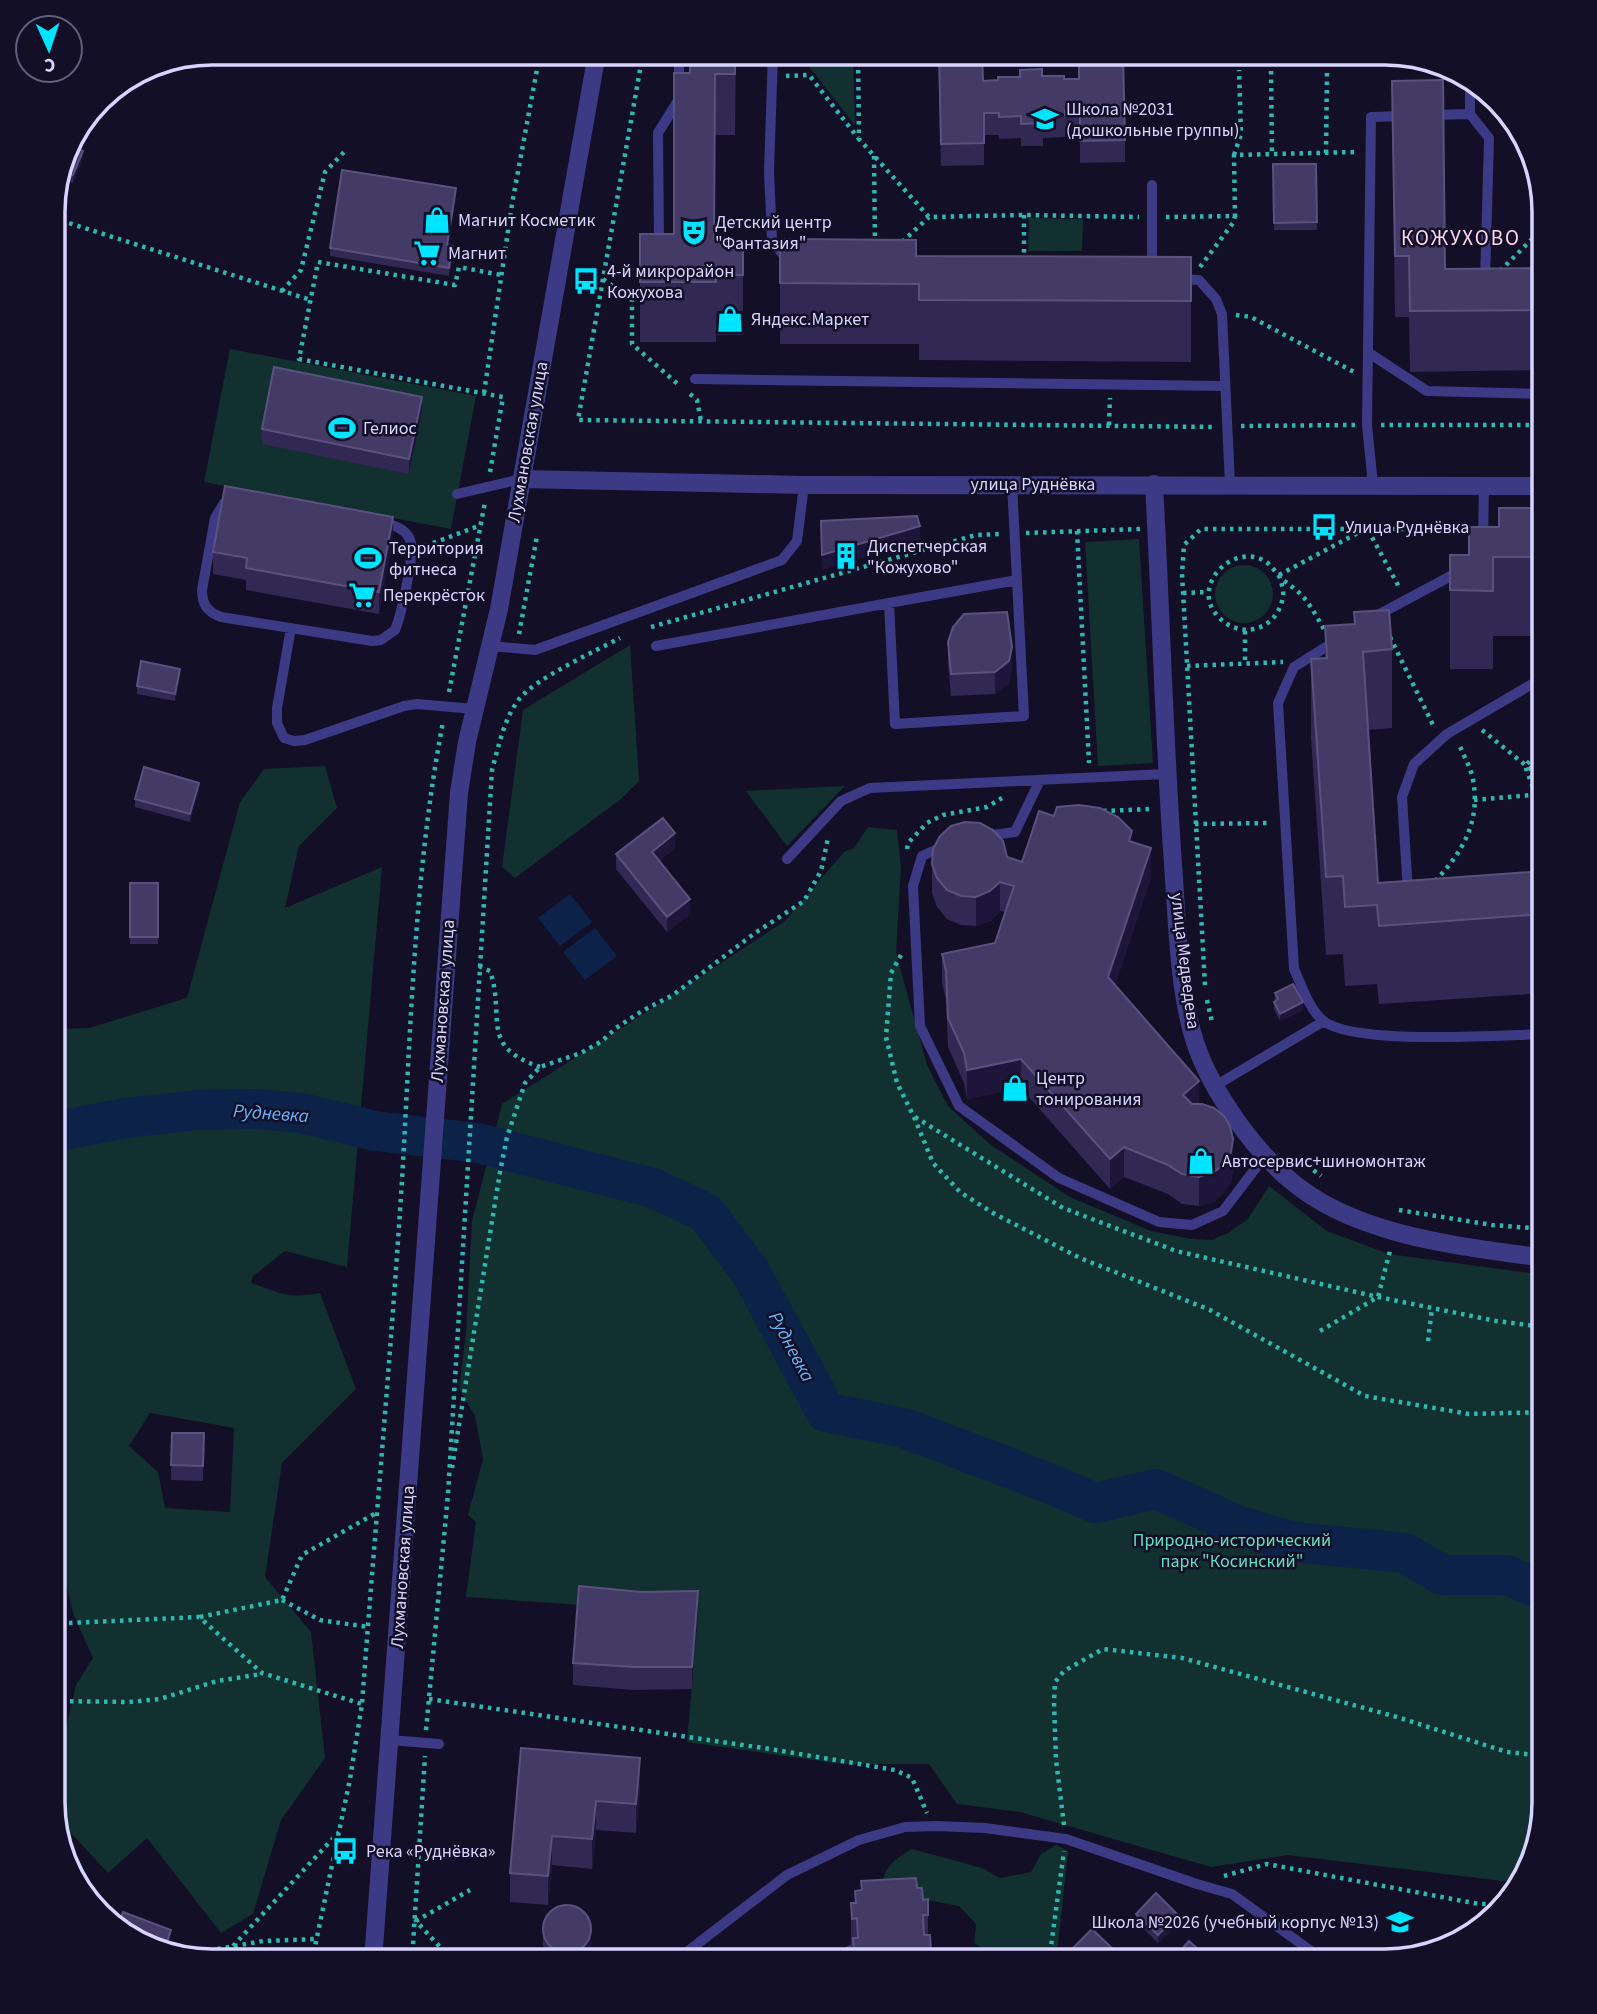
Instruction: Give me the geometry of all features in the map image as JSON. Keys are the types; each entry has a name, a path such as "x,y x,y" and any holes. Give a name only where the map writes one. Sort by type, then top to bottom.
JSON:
{"street":[{"name":"Лухмановская улица","path":"374,1949 454,843 467,742 499,609 595,65"},
{"name":"улица Руднёвка","path":"521,480 804,485 1532,486"},
{"name":"улица Медведева","path":"1154,484 1166,774 1183,975 1192,1033 1215,1086 1254,1145 1291,1181 1323,1202 1393,1240 1532,1256"}],"lane":[{"path":"659,260 659,133 679,102 679,65"},
{"path":"774,65 769,172 772,240 788,261 800,262"},
{"path":"1470,92 1470,114 1489,138 1485,285 1497,286"},
{"path":"1421,116 1470,114"},
{"path":"1373,485 1367,425 1371,117 1408,116"},
{"path":"1152,185 1152,277"},
{"path":"1139,277 1199,280 1216,299 1222,314 1230,484"},
{"path":"1369,353 1427,391 1532,394"},
{"path":"695,379 1224,386"},
{"path":"457,494 521,480"},
{"path":"889,603 895,724 1024,716 1012,484"},
{"path":"490,646 535,650 782,560 797,541 804,485"},
{"path":"1483,548 1484,486"},
{"path":"241,500 393,525 408,534 412,552 399,622 389,636 372,641 290,628 220,617 205,607 202,590 206,566 215,518 224,503 241,500"},
{"path":"1367,622 1472,564"},
{"path":"656,646 1017,580"},
{"path":"290,628 277,708 277,723 284,738 305,740 417,704 474,709"},
{"path":"1344,636 1294,667 1278,703 1294,969 1310,1003 1324,1021 1347,1030 1382,1037 1532,1034"},
{"path":"1408,899 1402,797 1414,764 1453,730 1530,685"},
{"path":"787,859 841,801 870,788 1166,774"},
{"path":"980,837 1015,832 1040,780"},
{"path":"957,841 922,856 913,886 920,1026 959,1106 1059,1178 1159,1222 1192,1225 1223,1211 1265,1156"},
{"path":"1215,1086 1324,1021"},
{"path":"390,1740 439,1744"},
{"path":"692,1949 787,1875 859,1840 905,1827 935,1826 985,1828 1066,1839 1232,1894 1307,1949"},
{"path":"853,1949 868,1942"},
{"path":"913,1944 921,1949"}],"path":[{"path":"484,393 501,275 538,65"},
{"path":"641,65 578,420 1226,427 1532,425"},
{"path":"858,65 859,139"},
{"path":"1190,279 1233,223 1235,216 1234,155 1241,134 1239,65"},
{"path":"1270,65 1272,154"},
{"path":"1326,153 1327,65"},
{"path":"774,76 809,75 859,139 929,217"},
{"path":"282,291 301,270 325,172 345,151"},
{"path":"1234,155 1372,152"},
{"path":"873,155 875,252"},
{"path":"1024,215 1024,266"},
{"path":"893,250 929,217 1235,216"},
{"path":"65,222 311,300"},
{"path":"1485,285 1532,240"},
{"path":"501,275 460,267 455,285 318,262 299,359 503,397"},
{"path":"603,279 632,300 632,344 696,400 701,421"},
{"path":"1222,314 1251,317 1368,379"},
{"path":"1109,425 1110,396"},
{"path":"412,552 481,525"},
{"path":"1279,575 1367,528"},
{"path":"1367,528 1406,600"},
{"path":"641,629 976,535 1148,529"},
{"path":"1213,1026 1205,989 1195,824 1183,593 1184,545 1201,529 1482,529"},
{"path":"1076,530 1090,778"},
{"path":"516,649 537,536"},
{"path":"1279,575 1284,594 1278,613 1264,627 1245,631 1226,626 1213,611 1208,592 1214,574 1228,560 1247,556 1266,561 1304,598 1333,643"},
{"path":"1183,593 1208,592"},
{"path":"1378,615 1440,740"},
{"path":"1245,631 1245,663"},
{"path":"628,633 552,675 521,697 502,730 492,770 448,1494 507,1138 525,1083 540,1067 582,1053 642,1011 673,995 755,933 804,901 821,871 828,835"},
{"path":"1187,666 1304,660"},
{"path":"1530,685 1532,696"},
{"path":"1470,720 1532,771"},
{"path":"1408,899 1435,881 1454,860 1470,834 1474,800 1472,775 1453,730"},
{"path":"1525,766 1532,759"},
{"path":"1525,766 1532,782"},
{"path":"1474,800 1532,794"},
{"path":"1092,812 1161,808"},
{"path":"1195,824 1286,823"},
{"path":"916,941 907,942 891,973 887,1037 897,1083 933,1163 960,1192 993,1213 1080,1258 1210,1310 1365,1396 1469,1415 1532,1413"},
{"path":"479,966 490,971 494,981 496,1021 502,1042 510,1054 540,1067"},
{"path":"315,1949 362,1704 398,1245 413,1003"},
{"path":"914,1116 1063,1208 1175,1251 1378,1297 1532,1325"},
{"path":"1299,1159 1331,1183"},
{"path":"1396,1210 1532,1229"},
{"path":"1321,1331 1378,1297 1393,1240"},
{"path":"1379,1243 1393,1240"},
{"path":"1393,1240 1401,1250"},
{"path":"1428,1341 1432,1308"},
{"path":"282,1600 302,1555 376,1513"},
{"path":"65,1623 200,1617 282,1600 320,1620 368,1627"},
{"path":"200,1617 262,1673 362,1704"},
{"path":"1051,1949 1066,1839 1056,1760 1055,1682 1064,1671 1103,1649 1182,1658 1397,1717 1507,1752 1532,1755"},
{"path":"65,1702 160,1699 217,1681 262,1673"},
{"path":"429,1699 895,1770 912,1778 935,1826"},
{"path":"233,1946 339,1831"},
{"path":"1197,1884 1267,1864 1467,1901 1492,1903"},
{"path":"443,1949 416,1921 470,1890"},
{"path":"217,1949 263,1941 317,1939"}],"green space":[{"path":"810,65 853,65 855,125"},
{"path":"1029,218 1083,219 1082,251 1028,251"},
{"path":"230,349 476,396 451,529 204,482"},
{"path":"1139,539 1153,763 1098,766 1085,542"},
{"path":"1244,565 1255,567 1268,578 1273,594 1271,605 1260,618 1244,623 1233,621 1220,610 1215,594 1217,583 1228,570"},
{"path":"630,645 639,781 621,799 515,878 502,867 523,710"},
{"path":"325,766 337,808 299,846 285,908 382,867 347,1267 285,1251 253,1276 251,1283 291,1295 320,1293 356,1389 282,1463 265,1577 311,1632 325,1758 281,1820 253,1914 221,1933 147,1838 108,1873 68,1830 66,1822 65,1733 76,1685 93,1658 73,1613 65,1579 65,1145 78,1140 65,1140 65,1029 89,1028 187,998 240,802 264,769","holes":["150,1413 234,1428 230,1512 165,1508 158,1472 129,1446"]},
{"path":"845,786 787,846 746,791"},
{"name":"Природно-исторический парк \"Косинский\"","path":"868,827 897,830 901,866 896,953 927,1065 948,1106 991,1145 1070,1197 1151,1231 1212,1240 1248,1219 1269,1186 1327,1231 1389,1254 1532,1273 1532,1802 1527,1840 1509,1882 1288,1855 1211,1867 1020,1812 957,1804 929,1764 841,1764 687,1742 698,1613 466,1597 476,1522 468,1515 483,1459 475,1416 459,1388 466,1333 472,1221 502,1104 785,921 844,852 854,848"},
{"path":"1056,1845 1068,1851 1057,1949 985,1949 974,1943 976,1924 959,1906 883,1892 884,1877 889,1866 912,1849 982,1868 1000,1878 1031,1872 1041,1854"}],"water":[{"path":"570,894 592,922 560,946 538,918"},
{"path":"595,928 617,956 585,980 563,952"}],"building":[{"path":"690,65 735,65 735,74 715,74 714,239 743,240 743,275 716,275 716,282 640,282 640,234 674,234 674,73 690,73"},
{"path":"939,65 982,65 983,81 998,80 998,77 1020,77 1020,70 1042,69 1042,76 1079,79 1079,65 1123,65 1125,140 1080,141 1080,111 1065,111 1065,115 1043,116 1043,123 1021,124 1021,116 999,117 999,113 984,113 984,143 941,144"},
{"path":"1443,80 1445,269 1532,268 1532,310 1410,311 1409,256 1395,256 1392,81"},
{"path":"79,149 83,151 73,175 70,174"},
{"path":"1273,164 1316,164 1317,222 1274,223"},
{"path":"342,170 456,188 447,245 453,246 449,268 330,248"},
{"path":"780,239 916,240 916,256 1191,257 1191,301 919,300 919,284 780,283"},
{"name":"Гелиос","path":"274,367 422,397 409,459 262,429"},
{"path":"225,486 393,517 379,592 246,568 247,558 213,552"},
{"path":"1499,508 1532,508 1532,557 1493,557 1493,591 1450,590 1450,555 1469,555 1469,527 1499,527"},
{"path":"917,516 920,526 822,555 821,521"},
{"path":"1389,610 1392,649 1363,652 1378,883 1532,872 1532,915 1379,926 1377,905 1345,907 1343,876 1326,877 1311,659 1327,658 1325,626 1355,624 1354,612"},
{"path":"1007,612 1012,647 1009,661 995,672 951,674 948,642 953,627 964,614"},
{"path":"141,661 180,669 175,694 137,686"},
{"path":"144,767 199,783 190,814 135,799"},
{"path":"1079,805 1100,808 1118,817 1132,831 1129,841 1151,848 1108,977 1199,1081 1183,1095 1192,1104 1214,1108 1224,1116 1230,1126 1233,1139 1231,1152 1224,1164 1214,1172 1199,1177 1182,1174 1168,1165 1124,1147 1110,1159 1021,1059 967,1070 964,1053 948,1018 946,971 942,954 995,943 1014,886 1000,882 990,891 976,897 961,896 947,890 937,878 932,864 933,849 940,836 951,826 965,822 980,823 993,830 1003,841 1007,857 1022,862 1039,811 1054,816 1057,807"},
{"path":"663,818 675,833 652,852 690,899 667,917 616,854"},
{"path":"130,883 158,883 158,937 130,937"},
{"path":"1293,984 1303,1002 1280,1014 1274,1002 1278,999 1275,993"},
{"path":"172,1433 204,1433 203,1466 171,1465"},
{"path":"579,1586 641,1592 698,1591 692,1667 573,1663"},
{"path":"521,1748 640,1758 636,1804 596,1801 592,1839 552,1836 548,1876 510,1873"},
{"path":"916,1878 917,1888 922,1888 923,1900 928,1899 928,1915 923,1915 924,1935 930,1935 931,1949 854,1949 853,1938 858,1938 857,1918 852,1919 851,1903 856,1903 855,1891 862,1890 861,1881"},
{"path":"1156,1893 1178,1915 1158,1935 1136,1914"},
{"path":"558,1907 576,1907 584,1912 589,1920 589,1938 579,1949 555,1949 545,1938 545,1920 550,1912"},
{"path":"123,1912 171,1930 167,1942 147,1934 121,1918"},
{"path":"1092,1929 1113,1949 1072,1949"},
{"path":"1189,1941 1198,1949 1182,1949"}],"waterway":[{"name":"Рудневка","path":"65,1130 126,1118 197,1110 257,1109 301,1113 375,1131 478,1143 653,1188 706,1213 750,1271 826,1412 904,1428 1095,1503 1156,1489 1239,1526 1294,1542 1405,1553 1442,1575 1507,1575 1532,1586"}],"place":[{"name":"Школа №2031 (дошкольные группы)","path":"1045,119"},
{"name":"Магнит Косметик","path":"437,220"},
{"name":"Детский центр \"Фантазия\"","path":"694,232"},
{"name":"Магнит","path":"427,253"},
{"name":"4-й микрорайон Кожухова","path":"586,281"},
{"name":"Яндекс.Маркет","path":"730,319"},
{"name":"Гелиос","path":"342,428"},
{"name":"Улица Руднёвка","path":"1324,527"},
{"name":"Диспетчерская \"Кожухово\"","path":"846,556"},
{"name":"Территория фитнеса","path":"368,558"},
{"name":"Перекрёсток","path":"362,595"},
{"name":"Центр тонирования","path":"1015,1088"},
{"name":"Автосервис+шиномонтаж","path":"1201,1161"},
{"name":"Река «Руднёвка»","path":"345,1851"},
{"name":"Школа №2026 (учебный корпус №13)","path":"1400,1922"}],"district":[{"name":"КОЖУХОВО","path":"1461,238"}]}
